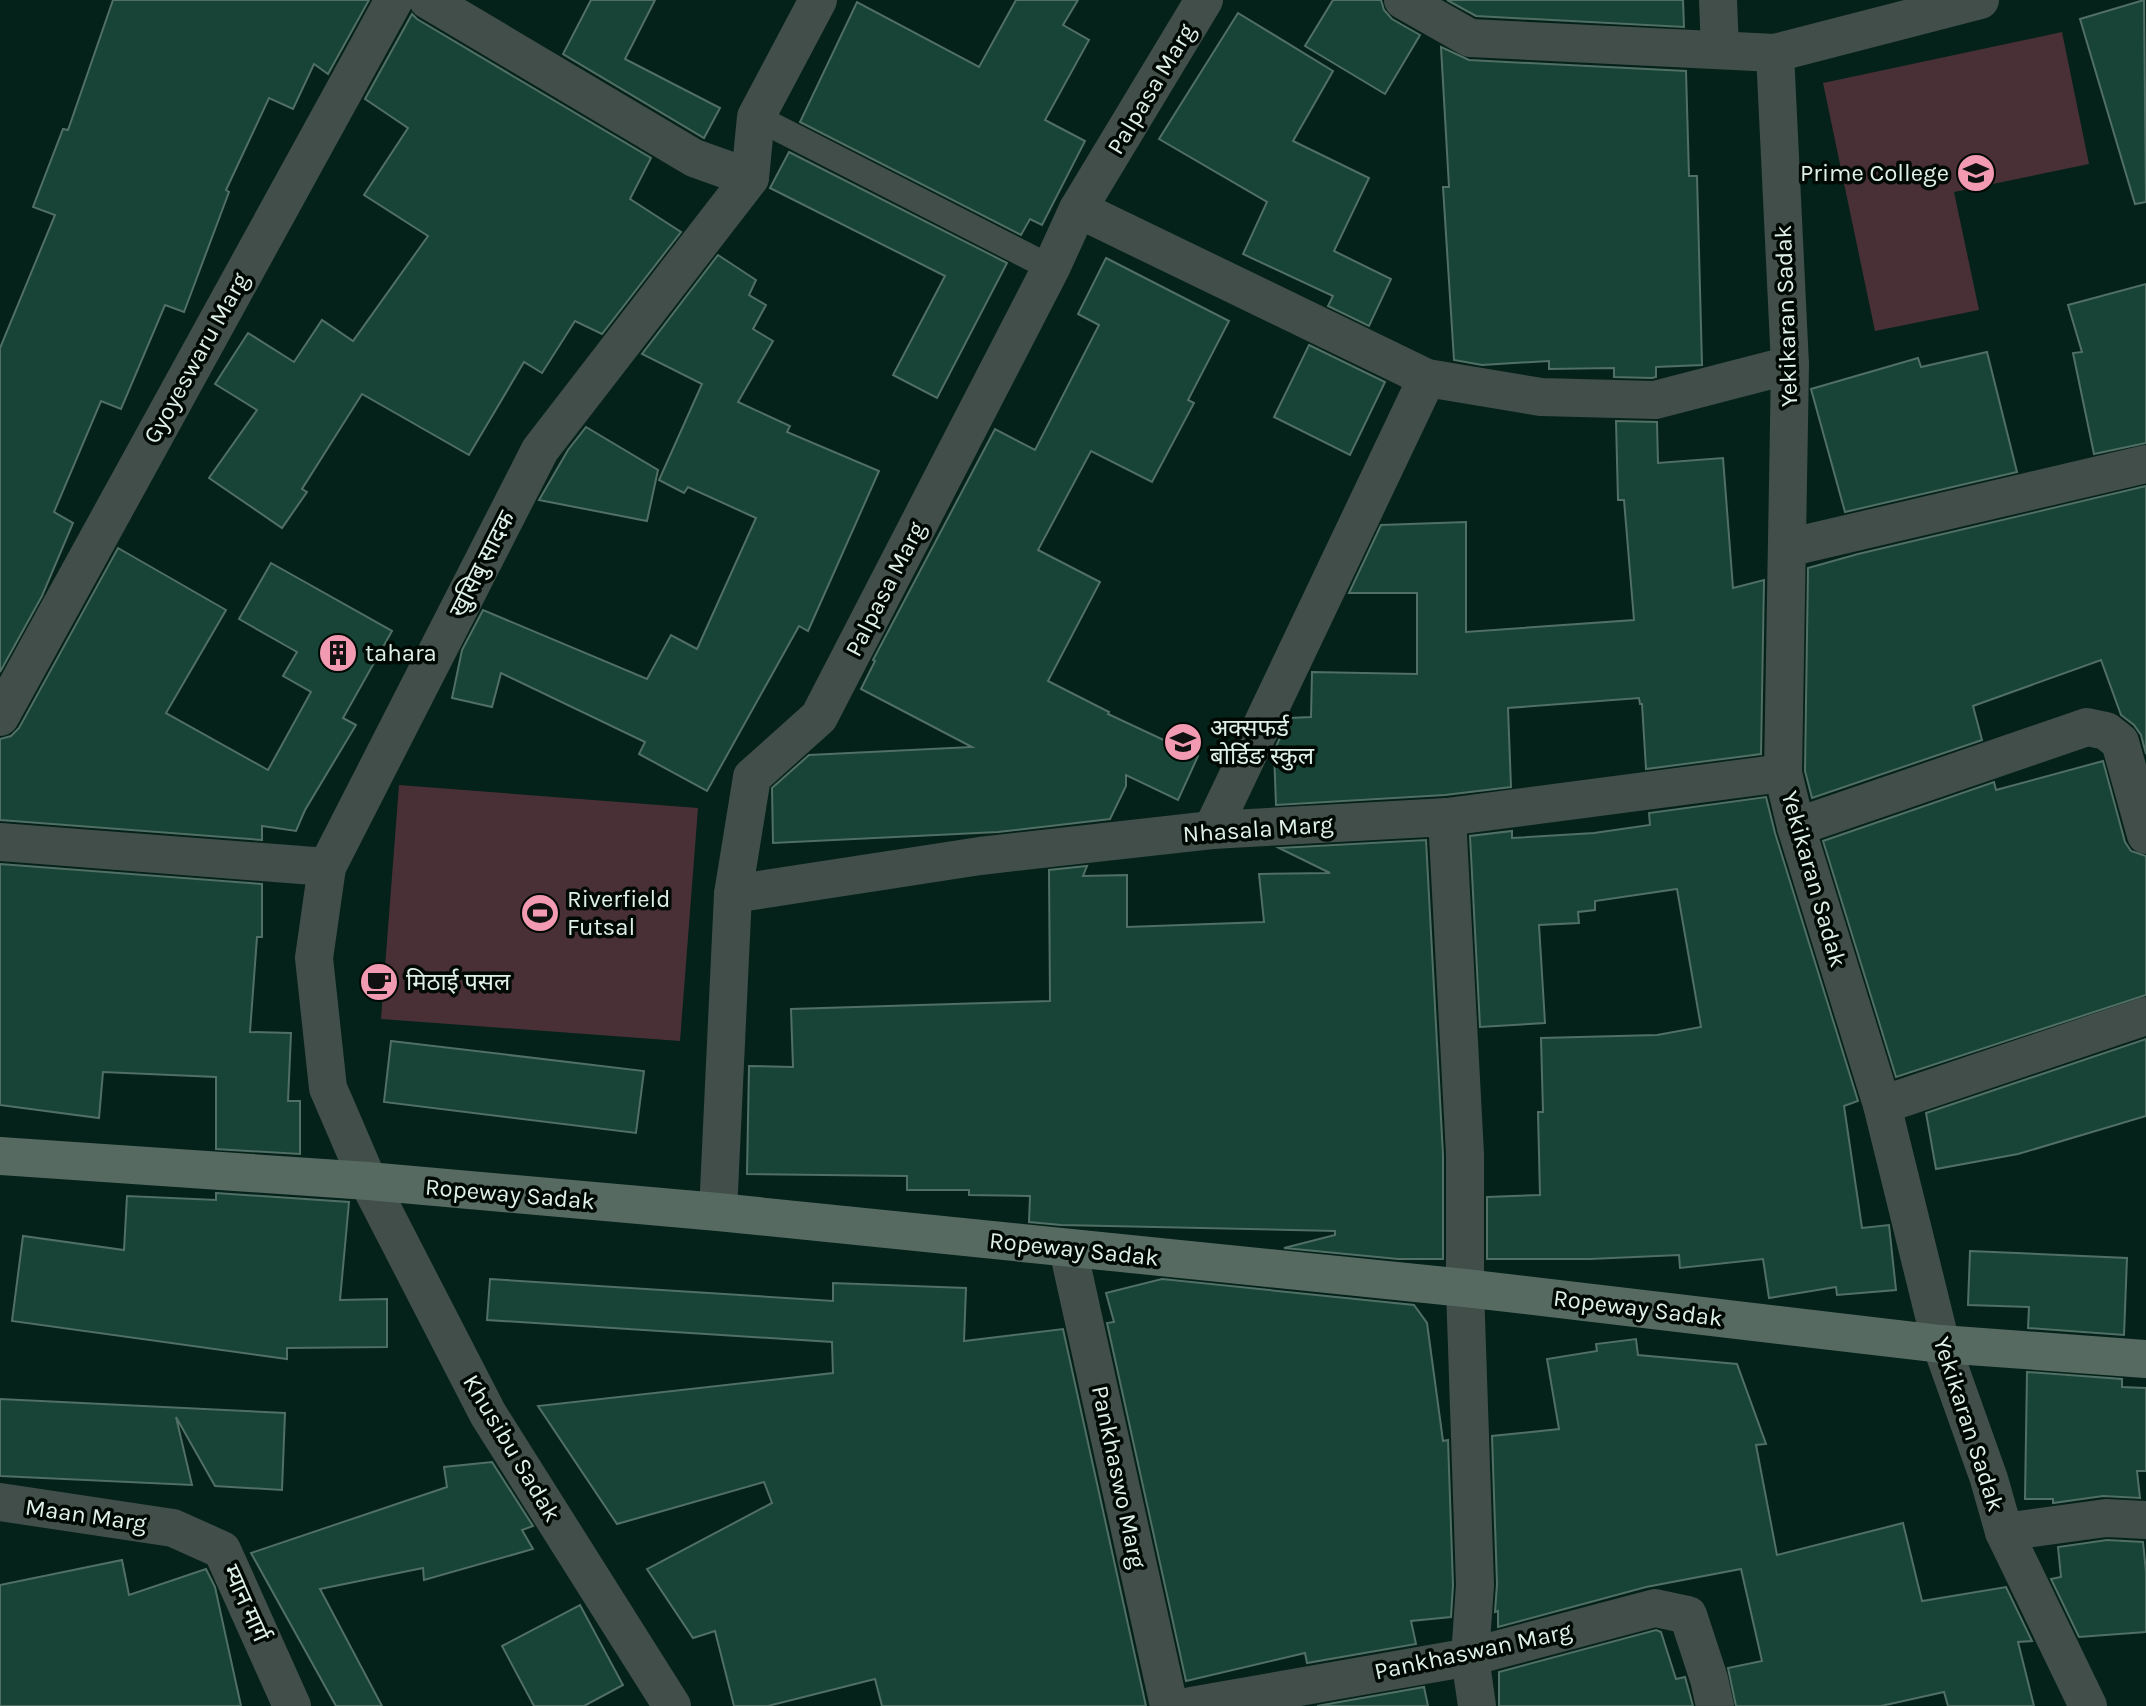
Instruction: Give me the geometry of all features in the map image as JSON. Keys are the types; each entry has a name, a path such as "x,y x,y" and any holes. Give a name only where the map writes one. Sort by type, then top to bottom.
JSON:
{"main road":[{"name":"Ropeway Sadak","path":"0,1156 368,1181 718,1212 1465,1288 1941,1344 2146,1359"}],"street":[{"name":"Gyoyeswaru Marg","path":"0,717 394,0"},
{"path":"428,0 694,158 750,178 756,117 818,0"},
{"name":"Palpasa Marg","path":"718,1212 733,894 752,777 819,717 1051,268 1078,209 1204,0"},
{"path":"1403,0 1470,38 1775,52 1980,0"},
{"path":"1718,0 1720,50"},
{"name":"Yekikaran Sadak","path":"1775,52 1790,365 1783,773 1796,827 1881,1105 1941,1344 1989,1479 2004,1532 2088,1706"},
{"name":"खुसिबु सादक","path":"368,1181 328,1088 314,958 327,867 540,450 750,178"},
{"path":"1078,209 1427,378 1541,397 1655,400 1790,365"},
{"path":"1212,830 1427,378"},
{"path":"1787,548 2146,464"},
{"path":"1796,827 2087,727 2106,731 2120,742 2146,835"},
{"name":"Nhasala Marg","path":"733,894 980,856 1212,830 1447,817 1783,773"},
{"path":"1447,817 1465,1154 1465,1288 1475,1585 1470,1657 1477,1706"},
{"path":"0,842 327,867"},
{"path":"1881,1105 2146,1016"},
{"name":"Khusibu Sadak","path":"368,1181 488,1414 672,1706"},
{"name":"Pankhaswo Marg","path":"1068,1249 1170,1706"},
{"name":"Maan Marg","path":"0,1502 173,1528"},
{"path":"2004,1532 2106,1518 2146,1520"},
{"name":"म्यान मार्ग","path":"173,1528 222,1549 292,1706"},
{"name":"Pankhaswan Marg","path":"1191,1706 1470,1657 1655,1608 1688,1615 1712,1693"}],"lane":[{"path":"756,117 1051,268"}],"shaded area":[{"path":"2062,32 2089,164 1954,192 1979,310 1875,331 1823,83"},
{"name":"Riverfield Futsal","path":"399,785 698,808 680,1041 381,1019"}],"building":[{"path":"113,0 369,0 328,74 314,64 293,109 269,98 226,190 229,192 184,312 165,305 121,409 101,401 54,512 73,523 42,596 0,672 0,348 55,215 33,207 63,129 68,130"},
{"path":"591,0 655,0 625,59 720,108 704,138 563,54"},
{"path":"1016,0 1078,0 1063,25 1089,40 1045,120 1085,141 1042,225 1030,219 1021,235 800,122 857,2 979,67"},
{"path":"1333,0 1381,0 1384,10 1392,19 1420,35 1385,94 1305,46"},
{"path":"1447,0 1683,0 1684,27 1476,16"},
{"path":"2144,0 2146,202 2135,204 2080,19"},
{"path":"1238,13 1333,71 1293,141 1369,178 1334,251 1391,279 1369,326 1328,306 1333,296 1243,254 1267,202 1159,139"},
{"path":"412,14 651,158 630,199 681,232 602,334 575,321 542,373 524,362 469,455 362,394 302,489 307,492 282,528 209,478 257,410 215,384 248,333 294,362 322,320 353,341 428,236 364,195 408,128 365,99"},
{"path":"1441,47 1469,60 1686,71 1689,176 1697,176 1702,365 1656,367 1656,377 1652,378 1614,377 1614,368 1549,369 1549,361 1482,365 1454,360 1443,187 1449,187"},
{"path":"789,152 1007,263 937,398 893,375 945,276 770,188"},
{"path":"718,255 756,280 749,295 766,305 753,329 773,341 738,402 790,426 787,432 879,471 808,631 799,626 707,791 639,754 645,742 501,673 492,707 452,698 462,650 483,610 647,679 671,635 697,649 756,518 688,487 684,493 659,480 702,384 642,354"},
{"path":"1106,258 1229,321 1188,400 1194,403 1152,482 1091,451 1038,550 1100,582 1048,681 1109,712 1108,714 1198,756 1178,800 1126,775 1126,786 1110,819 998,832 773,843 772,788 809,755 972,747 861,689 875,661 873,660 995,429 1035,450 1099,325 1078,314"},
{"path":"2146,284 2146,443 2094,454 2073,353 2082,352 2068,305"},
{"path":"1309,345 1385,382 1350,455 1274,417"},
{"path":"1987,352 2017,472 1845,512 1811,389 1918,358 1921,367"},
{"path":"1616,421 1657,422 1658,463 1723,458 1733,588 1764,580 1761,754 1646,769 1642,704 1639,698 1508,708 1511,787 1445,795 1276,805 1274,751 1289,718 1311,717 1312,672 1417,674 1417,593 1349,593 1381,525 1466,522 1466,632 1634,620 1624,500 1618,500"},
{"path":"586,427 658,470 647,521 539,500 568,450"},
{"path":"2146,486 2146,754 2141,735 2134,725 2121,715 2101,660 1973,706 1982,740 1812,798 1805,771 1808,568"},
{"path":"118,548 226,610 166,713 268,770 311,692 283,676 297,652 239,619 271,563 392,631 343,718 356,725 305,810 296,831 262,826 262,840 0,820 0,739 11,736 19,728"},
{"path":"2103,761 2125,842 2131,851 2146,856 2146,995 1896,1077 1823,841 1994,782 1996,790"},
{"path":"1766,797 1858,1101 1844,1106 1862,1228 1889,1225 1896,1290 1837,1295 1836,1287 1769,1298 1763,1259 1680,1268 1679,1255 1590,1259 1487,1259 1487,1197 1540,1195 1538,1112 1543,1112 1541,1038 1657,1035 1701,1027 1677,889 1595,901 1595,910 1578,912 1579,923 1539,925 1545,1023 1480,1027 1470,836 1512,831 1512,838 1594,833 1650,825 1649,813"},
{"path":"1426,840 1443,1155 1443,1259 1398,1259 1284,1248 1335,1235 1335,1231 1029,1222 1030,1196 969,1195 969,1190 907,1190 907,1176 747,1174 749,1066 793,1067 791,1009 1050,1001 1049,870 1087,866 1083,876 1127,875 1127,927 1264,922 1259,874 1330,873 1279,848"},
{"path":"0,864 262,884 262,937 257,937 250,1032 291,1033 288,1101 300,1101 300,1154 216,1149 216,1077 103,1072 99,1118 0,1105"},
{"path":"2146,1039 2146,1116 2018,1154 1936,1169 1926,1113"},
{"path":"391,1041 644,1071 636,1133 384,1102"},
{"path":"216,1193 349,1202 340,1300 387,1299 387,1347 287,1348 287,1359 12,1321 23,1236 124,1250 127,1196 216,1200"},
{"path":"1970,1251 2127,1258 2124,1335 2028,1328 2029,1307 1968,1305"},
{"path":"490,1279 833,1301 833,1283 966,1288 964,1341 1063,1329 1146,1706 882,1706 875,1679 768,1706 734,1706 715,1631 693,1638 647,1569 772,1503 764,1482 617,1524 538,1406 833,1373 832,1342 487,1320"},
{"path":"1162,1279 1414,1305 1427,1323 1443,1441 1448,1440 1453,1585 1451,1617 1411,1621 1416,1644 1307,1663 1305,1653 1186,1681 1107,1323 1114,1322 1106,1293"},
{"path":"1636,1339 1638,1355 1737,1364 1766,1444 1756,1445 1777,1555 1903,1523 1922,1601 2006,1587 2032,1641 2018,1642 2034,1706 1948,1706 1944,1692 1881,1706 1736,1706 1728,1668 1762,1661 1741,1569 1646,1587 1498,1627 1498,1611 1495,1612 1497,1584 1492,1436 1559,1429 1547,1359 1597,1351 1596,1344"},
{"path":"2027,1372 2122,1379 2122,1387 2146,1388 2146,1471 2137,1471 2140,1498 2103,1496 2053,1503 2053,1499 2025,1499"},
{"path":"0,1399 285,1413 282,1490 215,1486 176,1417 192,1485 0,1476"},
{"path":"492,1462 533,1526 522,1530 533,1549 424,1580 423,1568 320,1589 382,1706 336,1706 251,1553 447,1487 444,1467"},
{"path":"2107,1540 2143,1542 2146,1632 2079,1637 2051,1579 2061,1577 2058,1547"},
{"path":"122,1560 129,1595 206,1569 215,1587 241,1706 0,1706 0,1585"},
{"path":"580,1605 623,1685 584,1706 534,1706 502,1646"},
{"path":"1656,1630 1661,1632 1676,1679 1685,1677 1693,1706 1499,1706 1499,1672"},
{"path":"1424,1687 1428,1706 1317,1706"}],"place":[{"name":"Prime College","path":"1976,173"},
{"name":"tahara","path":"338,653"},
{"name":"अक्सफर्ड बोर्डिङ स्कुल","path":"1183,742"},
{"name":"Riverfield Futsal","path":"540,913"},
{"name":"मिठाई पसल","path":"379,982"}]}
